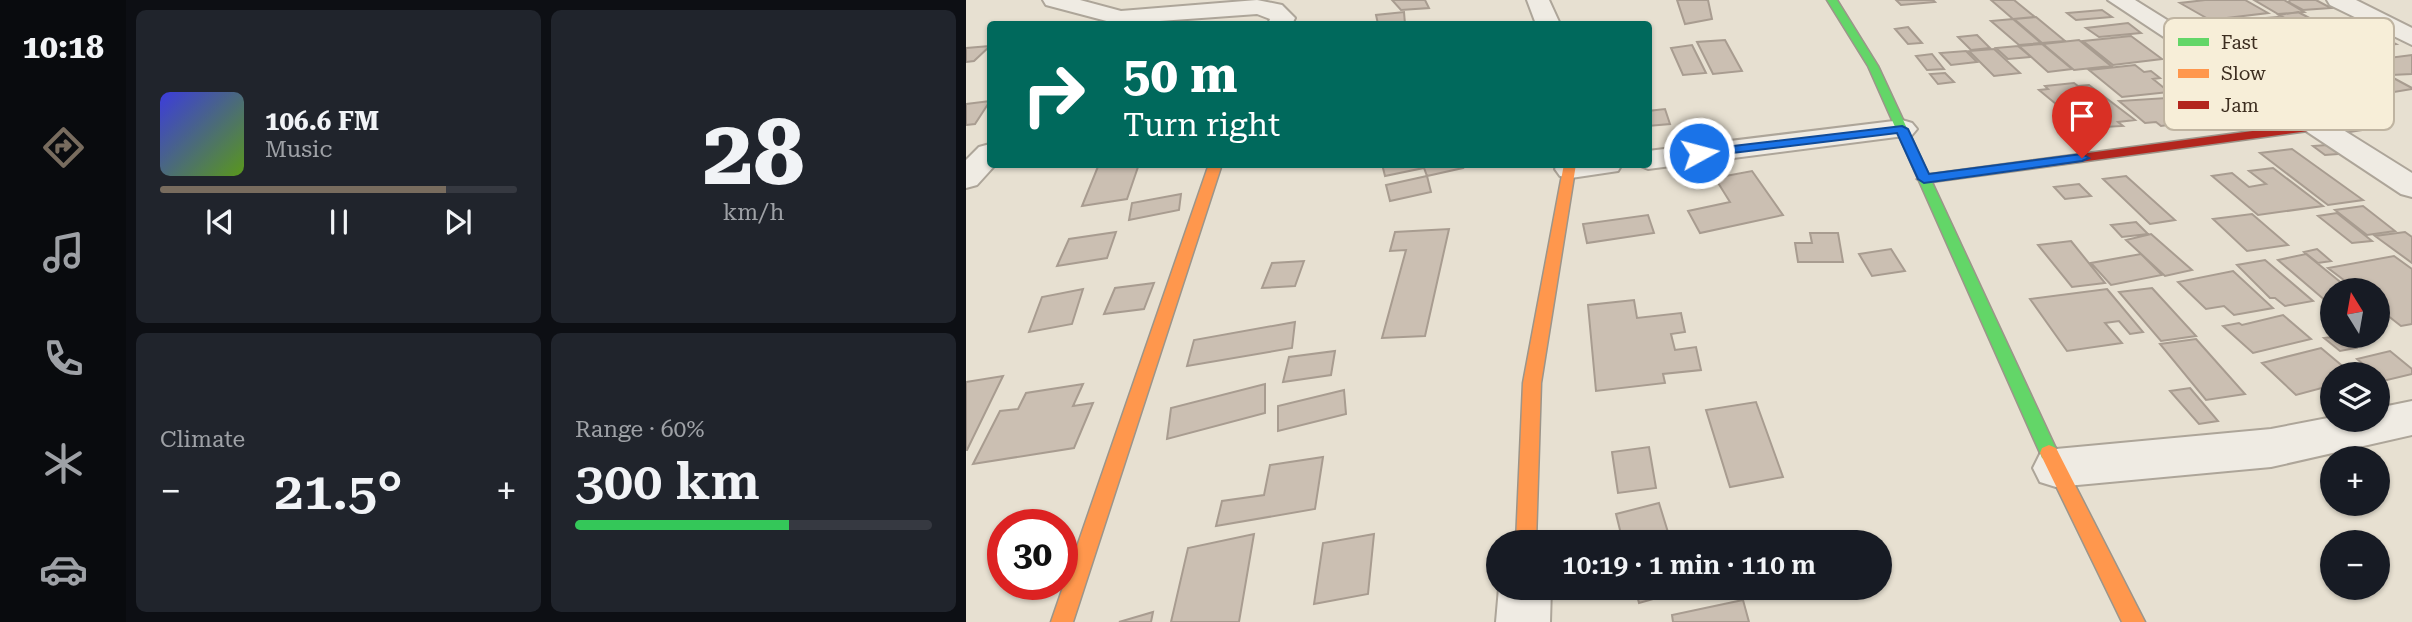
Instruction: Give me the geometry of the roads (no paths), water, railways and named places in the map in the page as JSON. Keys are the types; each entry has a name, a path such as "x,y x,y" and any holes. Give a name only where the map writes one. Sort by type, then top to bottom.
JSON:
{"street":[{"path":"1054,0 1118,21 1257,7 1274,10 1283,18 1282,21"},
{"path":"1118,21 1138,0"},
{"path":"1538,0 1547,21"},
{"path":"1832,0 1873,66 2056,468 2134,622"},
{"path":"2119,0 2164,28"},
{"path":"2338,0 2373,18"},
{"path":"2394,29 2412,38"},
{"path":"1652,160 1902,129"},
{"path":"1924,179 2289,130"},
{"path":"2325,130 2412,187"},
{"path":"966,178 987,156"},
{"path":"1062,622 1215,168"},
{"path":"1526,530 1532,383 1570,168"},
{"path":"2056,468 2271,448 2412,418"},
{"path":"1524,622 1525,600"}]}
